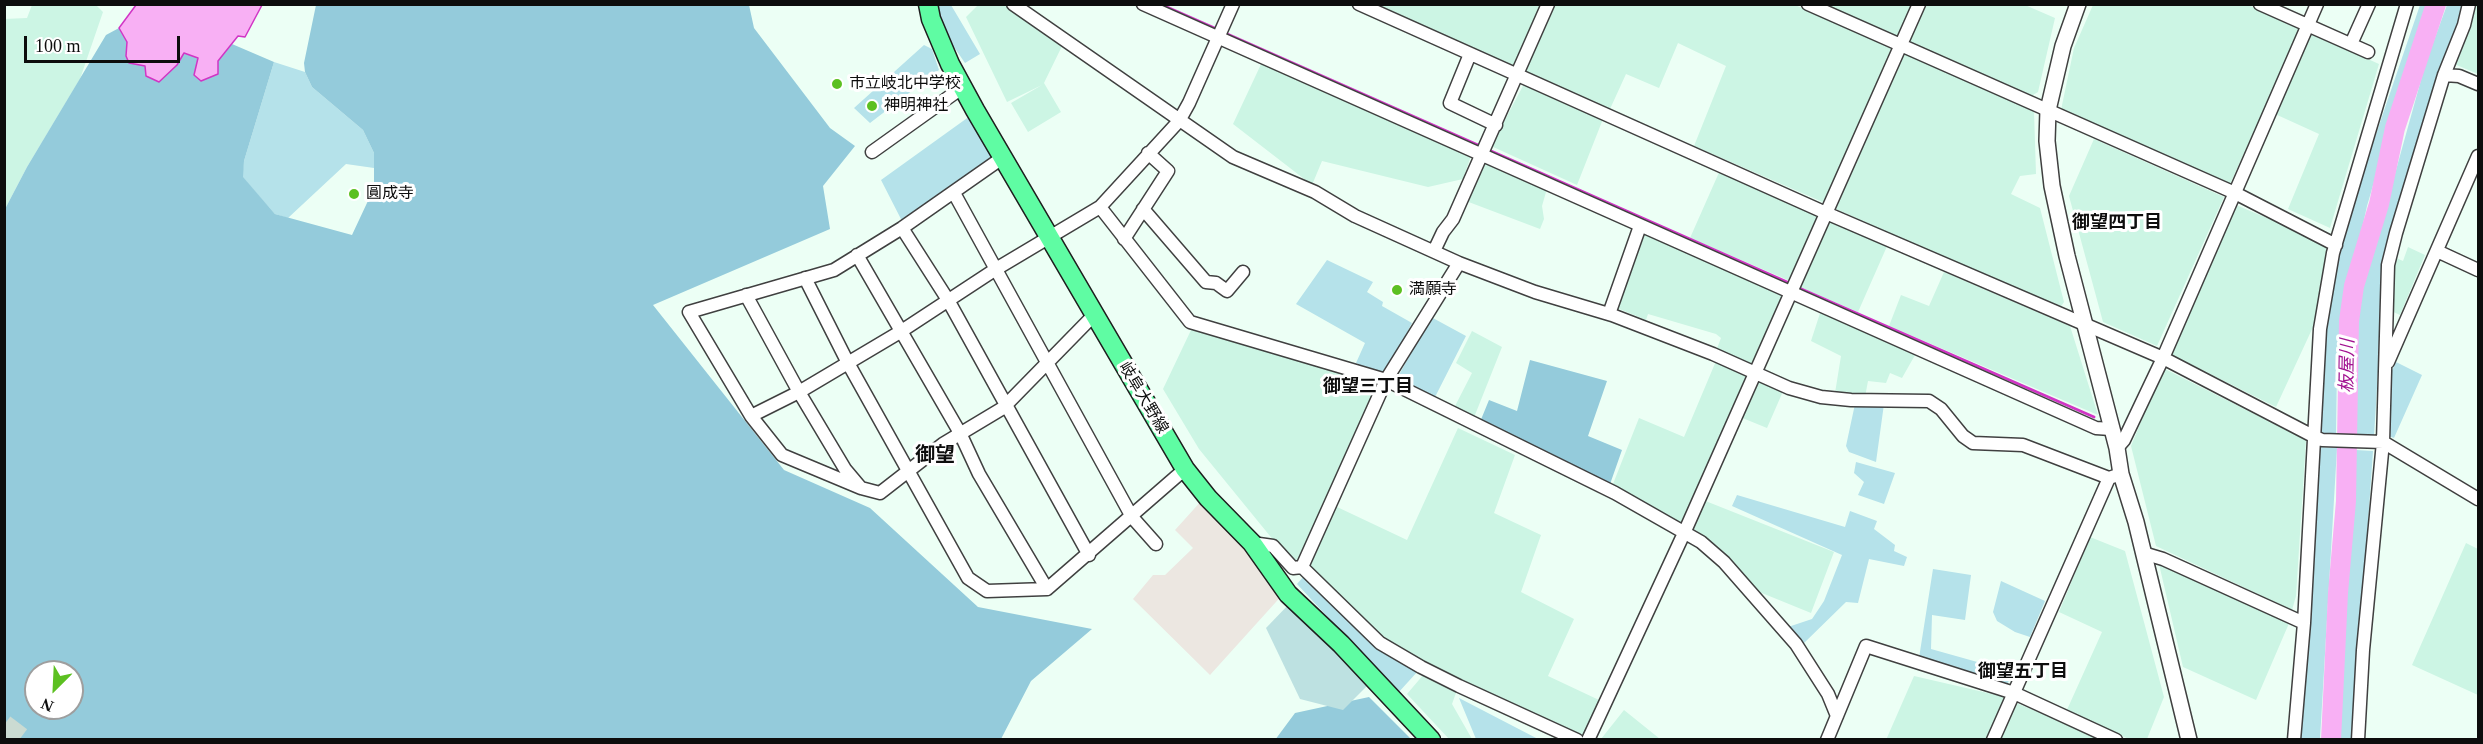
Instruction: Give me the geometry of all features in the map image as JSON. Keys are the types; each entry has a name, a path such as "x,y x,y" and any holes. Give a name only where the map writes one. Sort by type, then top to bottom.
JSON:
{"main road":[{"name":"岐阜大野線","path":"928,4 931,19 963,87 1002,158 1185,469 1208,498 1252,543 1288,594 1341,644 1431,740"}],"street":[{"path":"1013,4 1233,157 1315,192 1354,216 1459,263 1535,292 1609,314 1755,371 1789,388 1821,397 1851,400 1929,401 1941,409 1963,436 1973,443 2023,446 2115,476"},
{"path":"1143,4 2096,428 2111,429"},
{"path":"1359,4 1826,213 2163,358 2318,438 2378,442 2478,499"},
{"path":"1434,251 1443,232 1453,219 1548,4"},
{"path":"1808,4 2235,193 2336,245"},
{"path":"1588,740 1685,531 1918,4"},
{"path":"1993,740 2115,476 2117,448 2084,325 2052,186 2047,141 2048,110 2062,46 2078,4"},
{"path":"2117,448 2124,440 2163,358 2318,4"},
{"path":"2351,44 2369,4"},
{"path":"2294,740 2318,438 2320,329 2333,253 2407,4"},
{"path":"2358,740 2385,368 2388,265 2444,75 2464,25 2469,4"},
{"path":"2260,5 2368,52"},
{"path":"751,416 799,392 900,332 996,268 1100,207 1179,121 1218,38 1230,6"},
{"path":"1470,54 1450,103 1496,125"},
{"path":"2444,75 2459,76 2478,84"},
{"path":"872,152 963,87"},
{"path":"1124,239 1168,171 1148,153"},
{"path":"2385,368 2478,156"},
{"path":"1002,158 902,228 834,270 689,312 751,416 782,455 861,488 880,493 960,434 1006,405 1094,315"},
{"path":"954,193 1132,517 1156,544"},
{"path":"1100,207 1190,322 1386,380 1615,493 1685,531 1724,562 1796,644 1823,686 1837,716"},
{"path":"1143,209 1206,282 1216,283 1227,291 1243,272"},
{"path":"1609,314 1640,226"},
{"path":"902,228 948,300 1089,555"},
{"path":"2437,251 2478,270"},
{"path":"857,255 960,434 979,474 1047,589"},
{"path":"1302,567 1386,380 1459,263"},
{"path":"805,278 848,363 968,578 987,591 1047,589 1089,555 1185,469"},
{"path":"746,295 799,392 845,469 861,488"},
{"path":"2115,476 2143,553 2189,740"},
{"path":"1252,543 1273,546 1293,568 1302,567"},
{"path":"2143,553 2163,559 2304,623"},
{"path":"1302,567 1380,643 1459,686 1577,740"},
{"path":"1827,740 1866,646 2014,693 2116,740"}],"shaded area":[{"path":"136,5 262,5 245,37 238,36 218,61 218,74 201,81 194,75 198,58 184,53 177,65 159,82 146,76 145,66 129,63 126,56 127,42 119,28"},
{"path":"316,5 749,5 754,28 830,128 855,146 823,186 830,229 653,305 784,470 870,508 978,607 1092,629 1031,681 1001,739 5,740 5,209 27,167 106,35 119,28 127,42 126,56 177,65 183,52 198,58 194,75 218,61 232,44 274,62 244,161 243,177 275,214 352,235 374,188 374,153 363,130 312,87 305,72 304,63"},
{"path":"938,5 951,5 980,54 965,63 943,31"},
{"path":"2420,5 2429,5 2367,206 2353,269 2337,365 2336,435 2321,435 2319,386 2336,259"},
{"path":"2447,5 2464,5 2441,72 2387,260 2374,436 2355,436 2355,344 2363,289 2426,62"},
{"path":"924,45 932,49 939,70 870,123 854,108"},
{"path":"274,62 305,72 312,87 363,130 374,153 374,168 346,164 288,218 275,214 242,177 244,161"},
{"path":"970,116 995,161 902,221 881,180"},
{"path":"1327,260 1373,282 1367,292 1383,302 1382,306 1412,323 1387,370 1378,374 1356,363 1365,343 1296,304"},
{"path":"1431,317 1466,336 1433,401 1395,382"},
{"path":"1530,360 1607,381 1588,436 1622,450 1609,487 1480,422 1489,400 1517,411"},
{"path":"2396,362 2422,375 2394,438 2386,435 2388,379"},
{"path":"1855,404 1884,404 1876,462 1849,452 1846,446"},
{"path":"2315,447 2337,448 2320,739 2296,740"},
{"path":"2356,450 2373,451 2353,739 2336,740"},
{"path":"1856,462 1895,473 1884,504 1858,495 1864,482 1854,473"},
{"path":"1737,495 1845,527 1850,511 1877,521 1874,529 1895,545 1894,551 1907,557 1904,566 1869,559 1858,603 1846,602 1802,645 1785,628 1812,619 1824,601 1842,555 1732,506"},
{"path":"1203,499 1285,592 1210,675 1133,599 1153,575 1165,575 1193,548 1175,530"},
{"path":"1933,569 1971,575 1965,620 1932,615 1931,649 1988,665 1987,670 2010,678 2007,685 1953,666 1919,658"},
{"path":"1304,576 1418,671 1398,693 1297,584"},
{"path":"2001,581 2045,601 2030,637 2015,632 1997,621 1993,612"},
{"path":"1291,602 1371,682 1343,710 1300,699 1266,628"},
{"path":"1369,697 1411,739 1275,740 1295,713"},
{"path":"1459,698 1538,739 1476,739"}],"green space":[{"path":"32,5 96,5 103,12 80,79 27,167 5,209 4,19 27,18"},
{"path":"978,5 1008,5 1063,44 1044,83 1061,112 1028,132 1011,103 1042,85 1007,102 966,17"},
{"path":"1373,5 1542,5 1515,68"},
{"path":"1553,5 1795,5 1893,49 1825,203 1694,146 1726,66 1678,43 1659,88 1626,74 1610,109 1525,71"},
{"path":"1823,5 1912,5 1897,37"},
{"path":"1923,5 2025,5 2055,18 2038,92 2028,98 1907,43"},
{"path":"2093,5 2248,5 2301,28 2230,184 2061,110 2074,48"},
{"path":"2474,5 2478,5 2478,74 2454,64"},
{"path":"2310,33 2379,64 2330,228 2288,209 2319,134 2275,114"},
{"path":"1905,50 2034,111 2036,174 2020,176 2011,194 2040,208 2064,302 2060,308 1836,209"},
{"path":"1263,60 1472,153 1463,179 1428,187 1322,161 1312,185 1233,124"},
{"path":"1524,84 1603,119 1577,185 1491,146"},
{"path":"2094,139 2224,197 2157,346 2103,322 2069,196"},
{"path":"1486,159 1548,185 1542,206 1544,219 1540,229 1466,201"},
{"path":"1721,168 1822,214 1790,281 1690,238"},
{"path":"2236,205 2331,245 2313,327 2276,407 2172,355"},
{"path":"1829,218 1888,244 1858,312 1799,287"},
{"path":"1644,227 1785,295 1755,362 1751,366 1716,351 1721,338 1716,334 1648,314 1646,320 1617,308"},
{"path":"2408,247 2425,255 2400,315 2389,310 2394,257 2403,261"},
{"path":"1944,272 2070,326 2098,415 1889,326 1901,295 1929,306"},
{"path":"1822,307 1919,348 1902,378 1890,373 1886,383 1868,381 1865,397 1835,393 1841,356 1811,341"},
{"path":"1192,328 1345,374 1376,386 1303,557 1292,563 1199,449 1163,389"},
{"path":"1472,331 1502,347 1473,420 1454,408 1472,373 1456,363"},
{"path":"1716,361 1748,377 1681,526 1611,489 1639,418 1684,437"},
{"path":"2163,368 2306,440 2296,596 2292,610 2156,546 2131,446"},
{"path":"1757,377 1784,389 1767,428 1740,417"},
{"path":"1458,428 1515,455 1494,513 1541,535 1521,592 1574,619 1548,676 1599,700 1586,739 1467,690 1382,641 1308,570 1335,506 1407,540"},
{"path":"1703,500 1834,552 1811,613 1752,589 1691,531"},
{"path":"2090,537 2125,551 2164,697 2147,739 2129,739 2066,712 2102,632 2059,612"},
{"path":"2466,543 2478,549 2478,695 2412,665"},
{"path":"2159,564 2290,621 2256,700 2183,667"},
{"path":"1424,674 1457,690 1452,704 1472,739 1449,739 1407,694"},
{"path":"1914,676 2005,697 1987,739 1886,740"},
{"path":"2016,703 2104,739 2000,740"},
{"path":"1624,710 1660,739 1601,739"}],"waterway":[{"path":"1160,4 1219,30"},
{"name":"板屋川","path":"2331,740 2338,593 2346,501 2349,321 2354,286 2379,204 2395,128 2436,4"},
{"path":"1225,33 1478,145"},
{"path":"1491,151 1787,282"},
{"path":"1799,288 2094,417"}],"tunnel":[{"path":"4,725 24,740"}],"place":[{"name":"市立岐北中学校","path":"837,84"},
{"name":"神明神社","path":"872,106"},
{"name":"圓成寺","path":"354,194"},
{"name":"満願寺","path":"1397,290"}],"district":[{"name":"御望四丁目","path":"2117,223"},
{"name":"御望三丁目","path":"1368,387"},
{"name":"御望","path":"935,456"},
{"name":"御望五丁目","path":"2023,672"}]}
